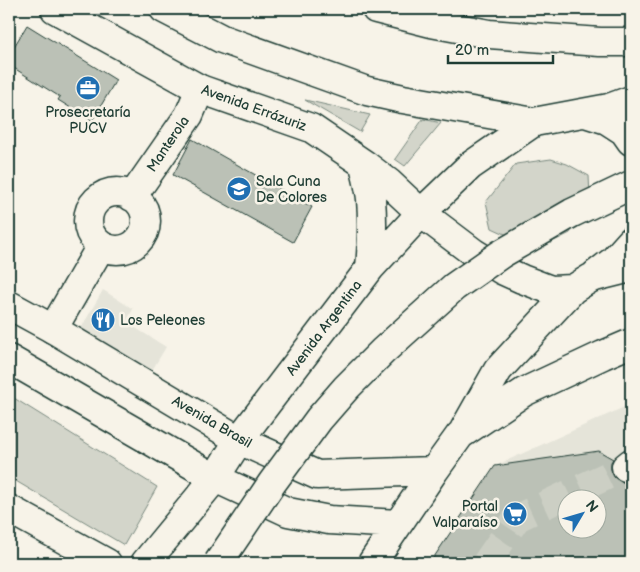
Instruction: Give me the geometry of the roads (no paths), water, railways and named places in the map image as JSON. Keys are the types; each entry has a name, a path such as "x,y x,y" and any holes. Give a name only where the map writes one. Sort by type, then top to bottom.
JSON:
{"main road":[{"name":"Avenida Errázuriz","path":"55,9 200,89 311,128 389,183 421,214 474,252 522,280 551,290 582,284 631,268"},
{"path":"164,9 222,39 367,91 403,99 534,122 614,106"},
{"path":"376,9 432,23 489,34 600,42 631,42"},
{"name":"Manterola","path":"132,197 189,115 200,89"},
{"path":"614,106 607,120 624,131 631,141"},
{"name":"Avenida Argentina","path":"145,563 214,478 239,440 370,268 470,166 534,122"},
{"path":"364,164 371,197 372,242 370,268"},
{"path":"218,563 272,483 319,419 383,350 454,288 501,254 572,213 631,185"},
{"path":"124,193 132,197 140,204 145,213 144,232 138,241 130,247 121,250 111,250 101,246 94,240 88,223 89,214 93,206 106,194 124,193"},
{"path":"372,563 460,435 498,370 582,284 613,261 631,241"},
{"path":"53,329 101,246"},
{"name":"Avenida Brasil","path":"9,305 53,329 239,440 317,475 434,471"},
{"path":"460,435 524,392 631,343"},
{"path":"9,359 214,478 288,512 329,520 398,524"},
{"path":"9,509 107,563"}],"tunnel":[{"path":"486,563 517,518 626,467"}],"place":[{"name":"Prosecretaría PUCV","path":"88,88"},
{"name":"Sala Cuna De Colores","path":"239,189"},
{"name":"Los Peleones","path":"103,320"},
{"name":"Portal Valparaíso","path":"515,514"}]}
